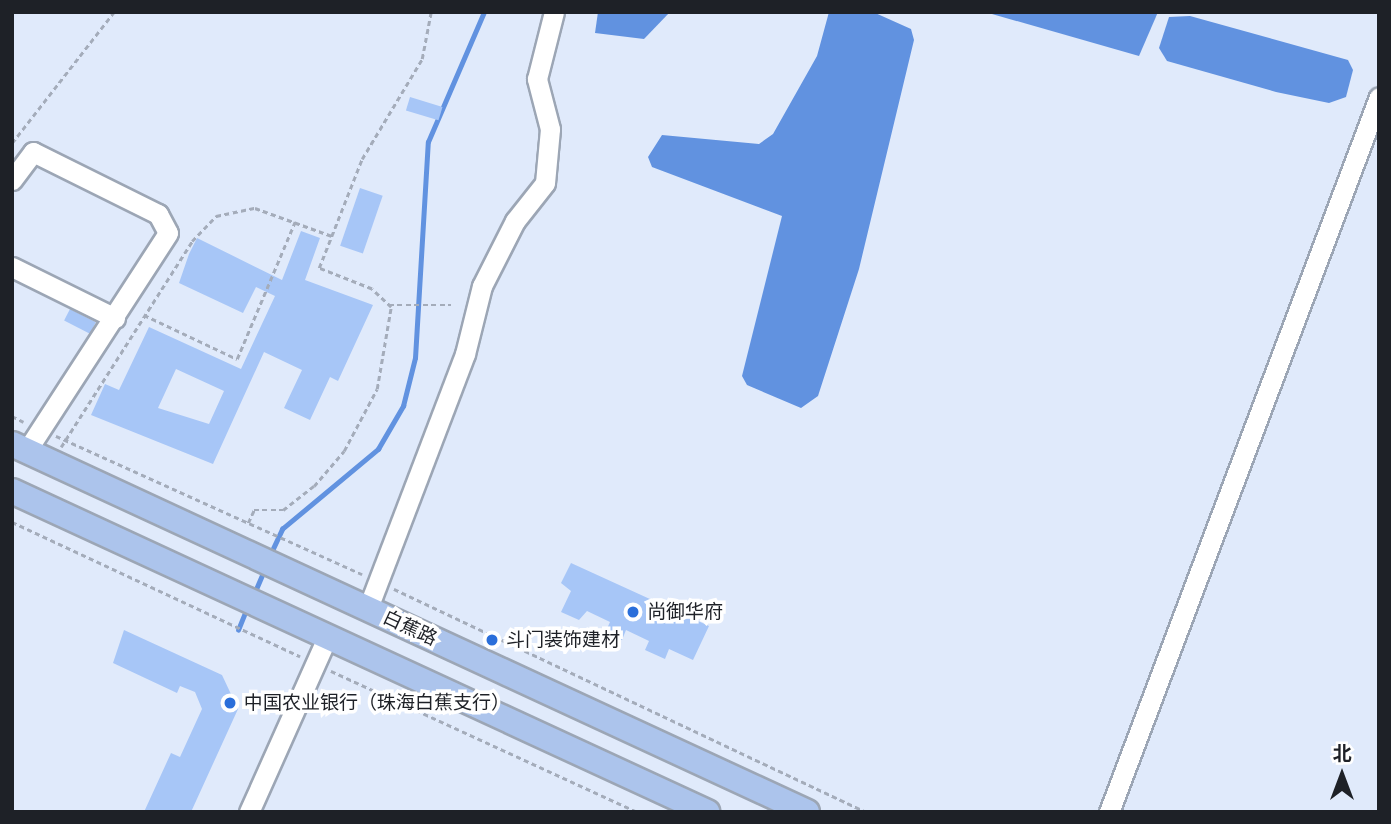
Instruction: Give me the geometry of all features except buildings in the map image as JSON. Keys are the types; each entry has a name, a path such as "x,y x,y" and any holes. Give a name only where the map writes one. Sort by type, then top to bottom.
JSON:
{"main road":[{"name":"白蕉路","path":"19,447 807,812"},
{"path":"12,491 707,812"},
{"path":"105,533 123,495"}],"street":[{"path":"368,608 465,354 492,263 545,183 550,129 537,79 554,12"},
{"path":"1109,812 1379,97"},
{"path":"12,180 33,152 165,219 166,241 41,429 19,447"},
{"path":"12,267 115,318"},
{"path":"248,812 328,635"}],"path":[{"path":"12,143 114,12"},
{"path":"431,12 422,59 368,149 319,268 372,289 389,304 451,305"},
{"path":"54,463 65,440 144,315 216,216 255,208 332,236"},
{"path":"144,315 237,359 295,222"},
{"path":"248,523 254,510 271,513 295,503 358,430 388,353 389,304"},
{"path":"12,416 378,581 866,812"}],"water":[{"path":"598,12 670,12 644,39 595,33"},
{"path":"829,12 873,12 911,29 914,40 859,269 818,396 801,408 747,385 742,376 782,216 652,167 648,157 662,135 759,144 773,134 817,56"},
{"path":"985,12 1158,12 1139,56"},
{"path":"1190,16 1348,60 1353,70 1346,97 1329,103 1276,92 1167,61 1159,48 1169,17"}],"waterway":[{"path":"270,555 282,529 378,449 403,406 415,358 428,142 484,12"},
{"path":"254,594 264,570"},
{"path":"238,630 247,608"}],"place":[{"name":"尚御华府","path":"633,612"},
{"name":"斗门装饰建材","path":"492,640"},
{"name":"中国农业银行（珠海白蕉支行）","path":"230,703"}]}
